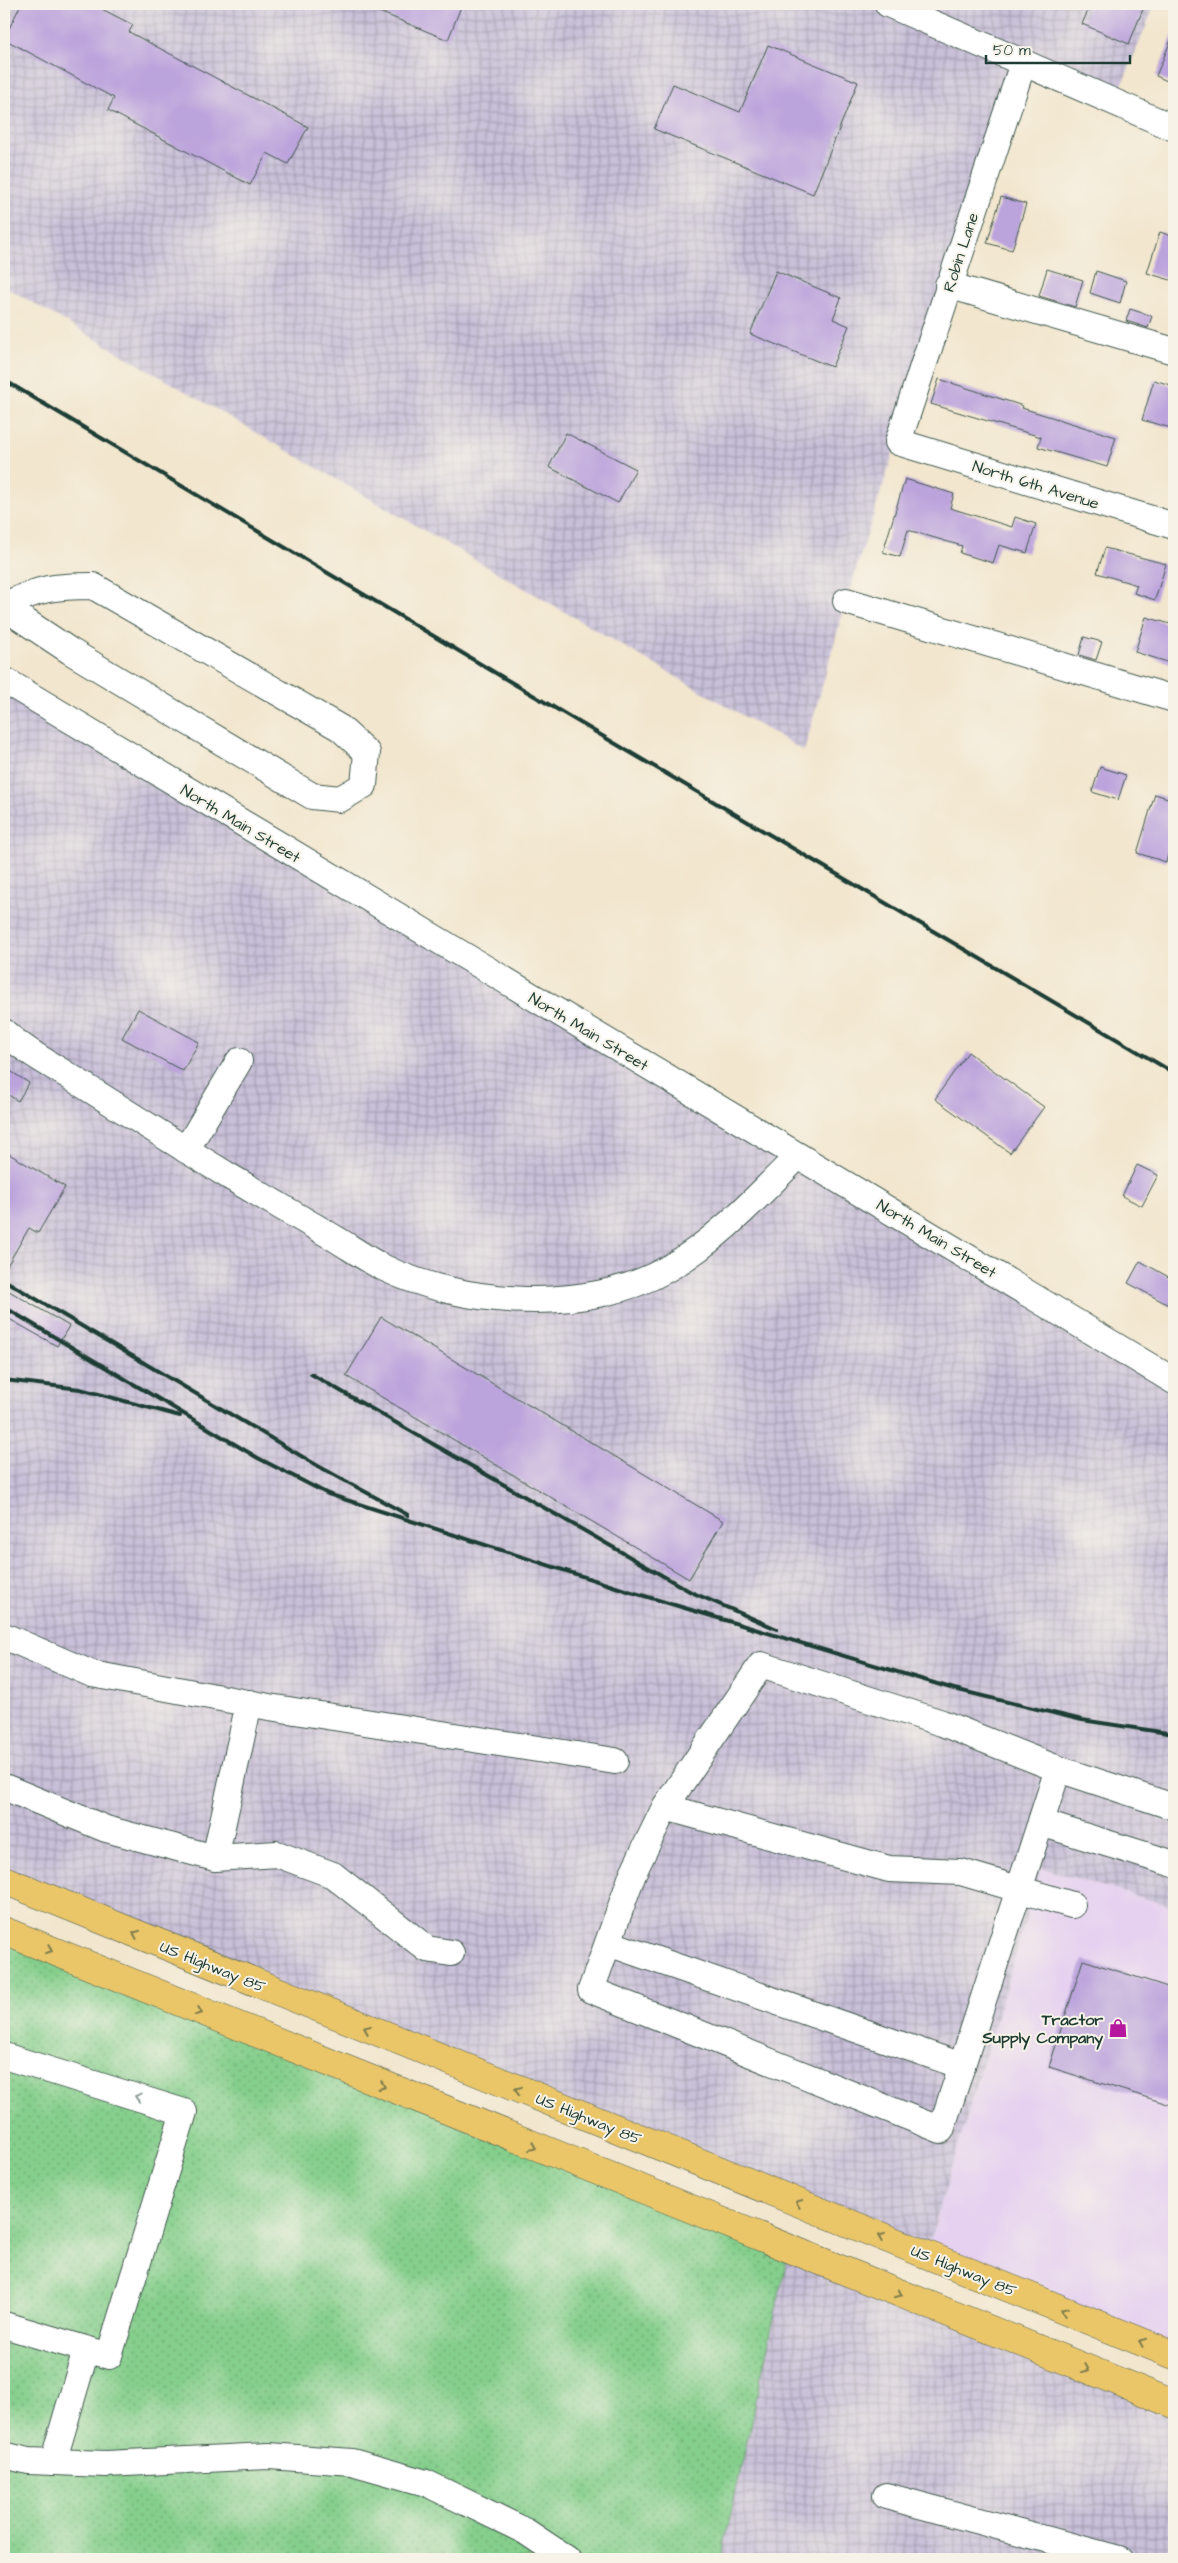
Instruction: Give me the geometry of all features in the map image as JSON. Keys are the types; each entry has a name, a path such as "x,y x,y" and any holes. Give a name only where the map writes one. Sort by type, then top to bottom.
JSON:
{"highway":[{"name":"US Highway 85","path":"4,1880 1174,2355"},
{"path":"4,1932 1174,2404"}],"street":[{"path":"888,4 1174,128"},
{"name":"Robin Lane","path":"898,442 948,285 1023,62"},
{"path":"948,285 1174,351"},
{"name":"North 6th Avenue","path":"898,442 1174,526"},
{"path":"58,586 93,586 340,728 367,753 364,785 340,799 312,796 70,651 4,606 41,589 58,586"},
{"path":"846,601 1174,699"},
{"name":"North Main Street","path":"4,680 798,1156 1172,1373"},
{"path":"4,1032 186,1150 382,1266 417,1281 461,1292 496,1297 539,1299 587,1296 614,1290 665,1271 690,1255 738,1217 798,1156"},
{"path":"186,1150 239,1061"},
{"path":"4,1636 92,1674 249,1703 615,1761"},
{"path":"1058,1769 941,2130 591,1990 633,1873 665,1806 761,1665 942,1723 1058,1769 1174,1807"},
{"path":"214,1858 249,1703"},
{"path":"4,1787 106,1829 214,1858 277,1854 333,1875 426,1948 451,1953"},
{"path":"665,1806 888,1869 961,1872 1072,1905"},
{"path":"1041,1823 1174,1864"},
{"path":"608,1942 962,2066"},
{"path":"4,2056 184,2112 109,2356 4,2325"},
{"path":"53,2462 86,2350"},
{"path":"4,2456 28,2462 106,2464 269,2456 352,2462 426,2483 525,2531 567,2559"},
{"path":"886,2496 1119,2559"}],"shaded area":[{"path":"4,4 1155,4 1115,102 1018,61 846,601 804,751 4,286"},
{"path":"4,680 1174,1381 1174,1907 1041,1868 926,2254 4,1880"},
{"path":"1041,1868 1174,1907 1174,2355 926,2254"},
{"path":"789,2249 1174,2404 1174,2559 721,2559"}],"green space":[{"path":"4,1931 789,2249 721,2559 4,2559"}],"building":[{"path":"21,4 92,4 133,25 129,32 308,127 288,164 267,153 250,185 108,110 114,98 4,39"},
{"path":"360,4 462,4 448,40"},
{"path":"1091,4 1145,4 1129,44 1082,24"},
{"path":"1174,33 1174,84 1156,76"},
{"path":"768,45 858,82 813,194 654,129 673,84 740,112"},
{"path":"1001,197 1026,204 1012,250 987,243"},
{"path":"1160,232 1174,237 1174,281 1147,273"},
{"path":"1047,269 1083,280 1075,307 1039,296"},
{"path":"776,271 841,298 833,319 849,326 832,367 750,334"},
{"path":"1096,271 1126,281 1120,303 1090,293"},
{"path":"1130,309 1152,316 1148,328 1126,321"},
{"path":"939,379 1023,406 1022,408 1116,437 1107,467 1038,447 1041,437 931,404"},
{"path":"1154,380 1174,386 1174,417 1171,428 1142,420"},
{"path":"566,433 636,469 618,503 549,467"},
{"path":"905,479 954,494 950,508 1012,527 1015,517 1036,524 1027,553 999,545 993,563 960,553 962,546 908,530 900,557 883,552"},
{"path":"1105,548 1166,564 1155,600 1134,593 1137,585 1097,573"},
{"path":"1146,617 1174,625 1174,664 1135,652"},
{"path":"1084,637 1102,642 1096,660 1079,655"},
{"path":"1100,767 1126,775 1118,800 1092,792"},
{"path":"1155,794 1174,800 1174,834 1166,862 1137,853"},
{"path":"138,1009 199,1042 183,1071 122,1038"},
{"path":"968,1052 1044,1107 1010,1153 935,1099"},
{"path":"4,1067 29,1083 18,1101 4,1092"},
{"path":"4,1151 65,1187 38,1233 29,1228 4,1271"},
{"path":"1137,1165 1158,1175 1142,1206 1122,1196"},
{"path":"1140,1261 1174,1280 1174,1308 1128,1283"},
{"path":"4,1288 69,1326 57,1346 4,1316"},
{"path":"381,1317 723,1521 689,1579 346,1376"},
{"name":"Tractor Supply Company","path":"1083,1960 1174,1989 1174,2106 1049,2067"}],"railway":[{"path":"4,380 504,678 1174,1073"},
{"path":"4,1280 318,1466 408,1515"},
{"path":"4,1307 258,1458 328,1494 628,1591 954,1689 1082,1720 1174,1734"},
{"path":"311,1374 691,1592 777,1629"},
{"path":"4,1380 80,1389 180,1416"}],"place":[{"name":"Tractor Supply Company","path":"1118,2028"}]}
